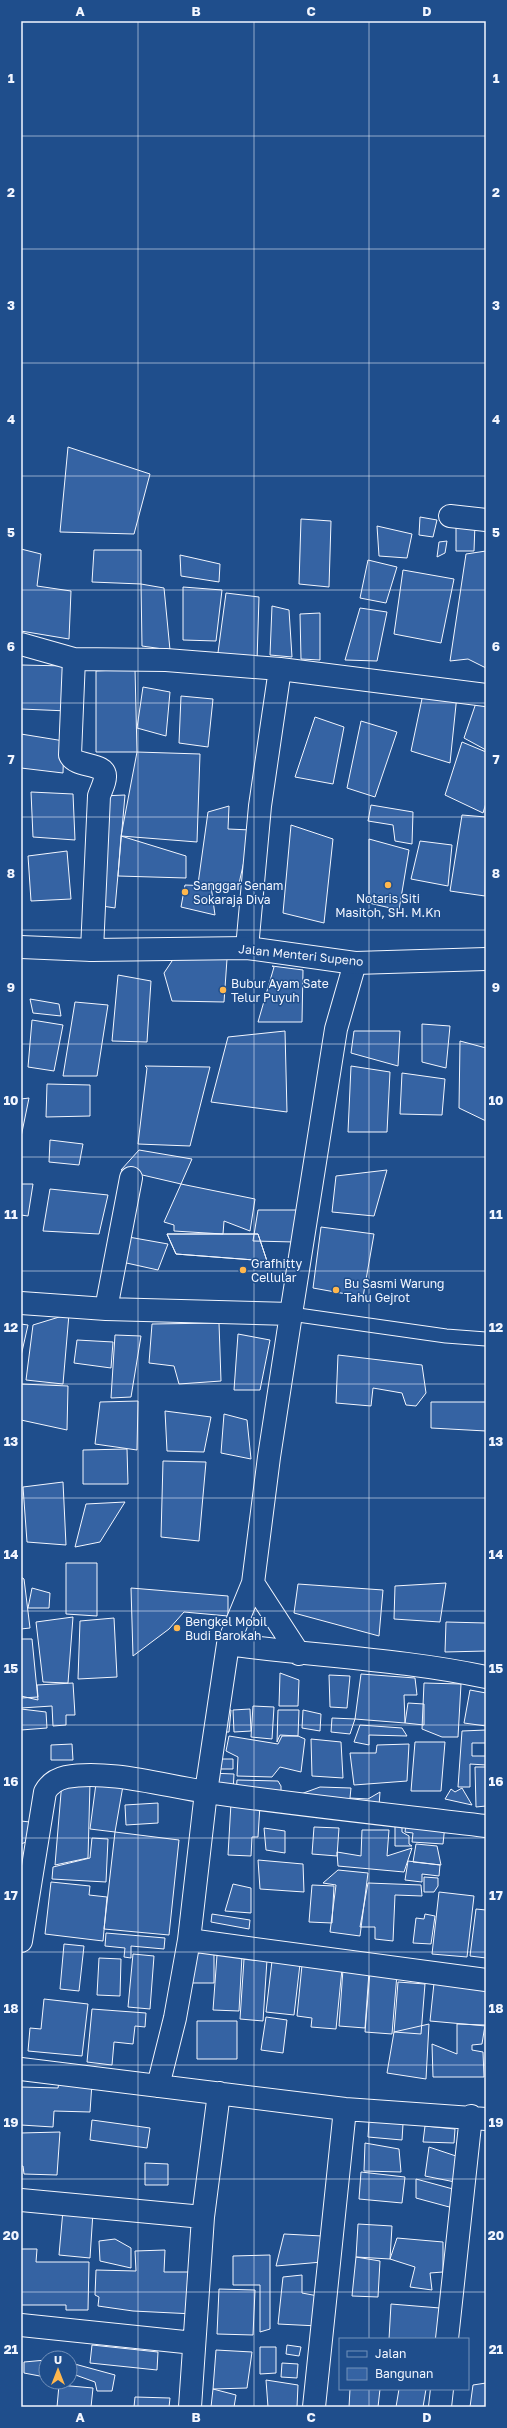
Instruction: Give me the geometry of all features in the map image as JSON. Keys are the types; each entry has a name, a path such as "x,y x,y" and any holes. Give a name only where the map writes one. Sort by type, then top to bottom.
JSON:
{"street":[{"path":"450,516 486,520"},
{"path":"21,644 74,659 166,660 280,669 486,695"},
{"path":"74,659 70,755 76,762 99,768 104,772 105,777 99,796 92,950"},
{"path":"247,948 260,806 280,669"},
{"name":"Jalan Menteri Supeno","path":"21,947 92,950 247,948 355,963 486,959"},
{"path":"158,2086 175,2018 189,1940 206,1792 228,1644 253,1583 269,1457 336,1029 355,963"},
{"path":"106,1309 132,1178"},
{"path":"21,1303 106,1309 291,1314"},
{"path":"253,1583 299,1654"},
{"path":"228,1644 299,1654 393,1662 486,1677"},
{"path":"21,1941 45,1792 50,1784 66,1777 91,1775 131,1779 206,1792 486,1826"},
{"path":"189,1940 486,1980"},
{"path":"21,2069 345,2109 478,2117 448,2338"},
{"path":"190,2407 203,2217 219,2093"},
{"path":"314,2407 345,2109"},
{"path":"21,2200 203,2217"},
{"path":"21,2325 194,2343"},
{"path":"440,2407 442,2390"}],"lane":[{"path":"291,1314 446,1336 486,1339"}],"building":[{"path":"68,447 150,474 134,534 60,532"},
{"path":"420,517 437,520 433,537 419,535"},
{"path":"301,519 331,521 329,587 299,584"},
{"path":"456,522 475,523 474,551 456,551"},
{"path":"377,526 412,534 407,558 379,556"},
{"path":"447,541 445,553 437,557 439,542"},
{"path":"21,549 41,554 37,586 71,591 69,639 21,631"},
{"path":"94,550 141,550 141,584 92,582"},
{"path":"486,551 486,668 468,659 450,661 466,554"},
{"path":"180,555 220,564 219,582 181,576"},
{"path":"368,560 397,567 386,603 360,598"},
{"path":"403,570 454,579 441,643 394,634"},
{"path":"141,584 164,588 170,650 142,646"},
{"path":"183,587 222,590 216,641 183,640"},
{"path":"226,593 259,597 257,661 217,660"},
{"path":"272,606 289,610 292,657 270,655"},
{"path":"360,608 387,612 377,661 345,660"},
{"path":"320,613 320,660 301,659 300,614"},
{"path":"21,665 67,666 68,711 21,709"},
{"path":"135,669 137,752 96,752 96,671"},
{"path":"143,687 170,692 166,736 137,728"},
{"path":"423,694 457,695 450,763 411,751"},
{"path":"181,696 213,699 208,747 179,743"},
{"path":"477,700 486,701 486,750 464,738"},
{"path":"315,717 344,727 333,784 295,777"},
{"path":"361,721 397,732 375,797 347,788"},
{"path":"21,734 64,741 63,773 21,768"},
{"path":"462,742 486,752 486,803 483,813 445,795"},
{"path":"137,752 200,754 197,842 121,836"},
{"path":"31,792 73,794 75,840 33,837"},
{"path":"125,795 115,908 96,905 101,796"},
{"path":"371,805 413,812 412,844 395,841 393,825 368,821"},
{"path":"229,806 228,829 251,830 238,888 198,884 208,812"},
{"path":"462,815 486,817 485,896 450,891"},
{"path":"291,825 333,839 324,923 283,913"},
{"path":"121,836 186,856 186,878 118,876"},
{"path":"369,839 409,850 399,910 369,903"},
{"path":"420,841 452,845 448,886 411,879"},
{"path":"67,851 71,899 31,901 28,856"},
{"path":"185,885 211,886 215,915 181,907"},
{"path":"174,958 227,959 224,1002 172,1001 164,973"},
{"path":"272,966 303,970 302,1022 258,1022 274,967"},
{"path":"118,975 151,981 147,1042 112,1041"},
{"path":"30,999 59,1004 61,1016 33,1013"},
{"path":"75,1002 108,1005 97,1076 63,1076"},
{"path":"32,1020 63,1025 54,1071 28,1067"},
{"path":"422,1024 450,1026 446,1068 422,1062"},
{"path":"285,1031 287,1112 211,1102 228,1037"},
{"path":"354,1031 400,1031 398,1066 351,1053"},
{"path":"460,1041 486,1048 486,1121 459,1108"},
{"path":"145,1066 210,1067 190,1146 138,1144 147,1068"},
{"path":"351,1066 390,1072 387,1132 348,1132"},
{"path":"402,1073 445,1079 442,1115 400,1114"},
{"path":"47,1084 90,1085 90,1116 46,1117"},
{"path":"29,1098 21,1137 21,1099"},
{"path":"50,1140 83,1144 79,1165 49,1162"},
{"path":"139,1150 192,1159 181,1184 121,1170"},
{"path":"387,1170 374,1216 332,1212 336,1176"},
{"path":"21,1184 33,1184 28,1216 21,1215"},
{"path":"181,1184 255,1199 250,1231 224,1221 223,1234 174,1231 174,1225 164,1222"},
{"path":"50,1189 108,1195 99,1234 43,1231"},
{"path":"258,1210 298,1210 295,1242 253,1241"},
{"path":"321,1227 374,1234 363,1297 313,1288"},
{"path":"167,1234 258,1234 267,1261 176,1254"},
{"path":"167,1234 258,1234 267,1261 176,1254"},
{"path":"123,1236 168,1244 158,1270 122,1262"},
{"path":"69,1314 63,1384 26,1380 33,1325"},
{"path":"219,1323 221,1381 179,1384 174,1366 149,1363 152,1324"},
{"path":"21,1324 28,1325 21,1356"},
{"path":"238,1334 270,1340 260,1390 234,1390"},
{"path":"115,1335 141,1336 131,1397 111,1398"},
{"path":"77,1340 113,1342 111,1368 74,1363"},
{"path":"338,1355 422,1365 426,1393 416,1406 406,1405 402,1393 373,1388 371,1406 336,1403"},
{"path":"21,1384 68,1386 67,1430 21,1420"},
{"path":"138,1401 137,1450 95,1444 100,1402"},
{"path":"431,1402 486,1402 486,1431 431,1428"},
{"path":"165,1411 211,1417 204,1452 167,1451"},
{"path":"224,1414 247,1420 251,1459 221,1453"},
{"path":"127,1449 128,1484 83,1484 83,1450"},
{"path":"163,1461 206,1462 199,1541 161,1537"},
{"path":"63,1482 66,1545 27,1542 23,1487"},
{"path":"125,1502 100,1542 75,1547 86,1504"},
{"path":"66,1563 97,1563 97,1616 66,1614"},
{"path":"21,1577 24,1579 30,1628 21,1629"},
{"path":"446,1583 440,1622 394,1619 395,1586"},
{"path":"298,1584 383,1590 379,1636 294,1613"},
{"path":"32,1588 50,1593 49,1608 28,1608"},
{"path":"131,1588 228,1596 228,1616 184,1612 169,1629 133,1656"},
{"path":"73,1617 68,1683 43,1682 36,1622"},
{"path":"114,1618 117,1677 78,1679 80,1621"},
{"path":"446,1622 486,1623 486,1651 445,1652"},
{"path":"21,1639 32,1639 38,1700 21,1696"},
{"path":"280,1673 299,1680 298,1706 279,1706"},
{"path":"361,1674 415,1678 417,1695 404,1695 405,1723 355,1719"},
{"path":"329,1675 350,1676 347,1708 330,1707"},
{"path":"73,1683 75,1715 66,1715 66,1725 53,1726 52,1706 21,1708 21,1698 38,1697 37,1685"},
{"path":"424,1683 461,1684 458,1737 442,1737 422,1729"},
{"path":"470,1690 486,1693 486,1726 464,1723"},
{"path":"408,1703 424,1704 424,1725 405,1723"},
{"path":"253,1706 274,1707 272,1739 251,1737"},
{"path":"21,1709 46,1712 47,1728 21,1730"},
{"path":"220,1709 231,1710 229,1732 219,1732"},
{"path":"250,1709 251,1731 234,1732 233,1710"},
{"path":"278,1710 299,1710 298,1736 280,1735 277,1742"},
{"path":"303,1710 321,1714 320,1731 302,1728"},
{"path":"332,1718 355,1719 350,1734 331,1732"},
{"path":"360,1725 402,1728 407,1736 369,1735 369,1745 354,1742"},
{"path":"486,1730 486,1743 472,1743 472,1756 486,1756 486,1765 470,1764 470,1787 458,1787 462,1731"},
{"path":"229,1736 278,1744 282,1736 298,1736 305,1739 301,1772 280,1767 272,1777 237,1776 238,1757 226,1751"},
{"path":"311,1739 341,1742 343,1778 312,1776"},
{"path":"415,1742 445,1742 441,1791 411,1791"},
{"path":"72,1744 73,1760 51,1760 51,1745"},
{"path":"409,1744 407,1781 354,1785 350,1753 376,1753 377,1745"},
{"path":"218,1759 233,1759 233,1769 218,1769"},
{"path":"475,1767 486,1767 486,1806 476,1807"},
{"path":"210,1773 234,1774 233,1792 208,1790"},
{"path":"97,1776 124,1780 115,1832 90,1829"},
{"path":"237,1780 278,1781 281,1786 281,1796 236,1794"},
{"path":"62,1781 90,1783 88,1858 55,1865"},
{"path":"320,1787 351,1788 350,1798 368,1799 380,1792 379,1806 298,1795"},
{"path":"462,1788 472,1805 445,1799 451,1789 455,1792"},
{"path":"158,1803 158,1823 126,1825 125,1805"},
{"path":"231,1803 260,1805 258,1837 252,1837 251,1856 228,1855"},
{"path":"395,1819 402,1819 402,1832 409,1836 409,1844 412,1846 395,1846"},
{"path":"21,1821 30,1822 36,1838 21,1844"},
{"path":"406,1824 445,1825 443,1844 412,1842 413,1833 405,1832"},
{"path":"314,1827 339,1828 337,1856 312,1854"},
{"path":"264,1828 285,1831 285,1853 266,1850"},
{"path":"362,1830 389,1830 387,1856 412,1848 404,1872 338,1866 337,1852 361,1856"},
{"path":"115,1832 179,1840 169,1935 104,1929"},
{"path":"92,1838 108,1839 106,1882 52,1879 53,1867 90,1858"},
{"path":"416,1844 437,1846 441,1865 413,1862"},
{"path":"258,1860 303,1864 304,1892 260,1889"},
{"path":"408,1861 440,1865 439,1876 422,1874 422,1882 405,1880"},
{"path":"338,1870 368,1873 360,1936 330,1932 336,1885 323,1883"},
{"path":"424,1877 438,1878 438,1886 434,1892 424,1892"},
{"path":"51,1882 90,1886 89,1895 107,1897 103,1941 45,1934"},
{"path":"368,1883 421,1885 422,1896 395,1895 393,1941 375,1939 375,1927 360,1927"},
{"path":"233,1884 251,1888 251,1913 225,1911"},
{"path":"312,1885 334,1886 332,1923 309,1922"},
{"path":"439,1892 474,1896 467,1957 432,1954"},
{"path":"476,1909 486,1910 486,1958 470,1956"},
{"path":"212,1914 250,1920 249,1929 211,1922"},
{"path":"425,1914 435,1916 431,1944 413,1943 416,1918 424,1919"},
{"path":"106,1933 165,1938 164,1949 131,1946 131,1958 124,1957 125,1948 105,1946"},
{"path":"64,1944 84,1946 79,1991 60,1989"},
{"path":"189,1949 214,1949 214,1983 189,1983"},
{"path":"133,1954 154,1956 150,2009 128,2007"},
{"path":"217,1955 242,1956 239,2011 213,2010"},
{"path":"99,1958 121,1959 120,1996 97,1995"},
{"path":"244,1959 267,1960 263,2021 240,2019"},
{"path":"272,1961 300,1964 294,2015 266,2012"},
{"path":"302,1965 342,1969 336,2029 311,2027 312,2018 297,2016"},
{"path":"343,1969 369,1972 365,2028 339,2026"},
{"path":"370,1971 397,1974 392,2034 365,2032"},
{"path":"398,1982 425,1984 421,2034 394,2032"},
{"path":"434,1983 486,1988 486,2026 430,2021"},
{"path":"44,1999 88,2004 82,2056 28,2051 30,2028 41,2029"},
{"path":"92,2009 146,2013 145,2027 135,2026 133,2044 114,2042 112,2065 87,2062"},
{"path":"266,2017 287,2020 283,2053 261,2050"},
{"path":"197,2021 237,2021 237,2059 197,2059"},
{"path":"429,2024 426,2079 387,2073 394,2032"},
{"path":"457,2024 485,2025 482,2044 472,2045 472,2050 483,2052 484,2077 433,2077 432,2044 457,2054"},
{"path":"59,2082 92,2083 90,2112 54,2111 53,2127 21,2125 21,2087 58,2088"},
{"path":"92,2120 150,2128 147,2148 90,2140"},
{"path":"369,2121 403,2124 402,2140 368,2137"},
{"path":"425,2126 455,2129 454,2143 423,2142"},
{"path":"60,2132 57,2175 24,2174 23,2166 21,2166 21,2133"},
{"path":"365,2143 399,2149 401,2172 364,2171"},
{"path":"429,2147 456,2156 455,2182 425,2176"},
{"path":"145,2163 168,2164 168,2185 145,2185"},
{"path":"361,2172 405,2177 402,2203 359,2199"},
{"path":"416,2179 453,2189 453,2208 416,2198"},
{"path":"63,2210 93,2212 90,2258 59,2255"},
{"path":"358,2224 392,2226 390,2259 356,2257"},
{"path":"284,2234 322,2236 322,2262 276,2266"},
{"path":"397,2238 443,2242 443,2272 430,2273 432,2290 410,2287 415,2267 390,2259"},
{"path":"115,2239 131,2248 131,2268 100,2261 99,2241"},
{"path":"21,2249 37,2249 36,2262 89,2262 88,2310 66,2310 66,2305 21,2305"},
{"path":"165,2250 164,2272 193,2272 194,2314 133,2311 98,2306 99,2297 95,2295 96,2270 136,2271 135,2251"},
{"path":"270,2255 270,2329 260,2332 260,2285 233,2285 233,2256"},
{"path":"356,2257 380,2261 378,2297 352,2296"},
{"path":"302,2275 302,2293 318,2296 318,2326 278,2324 283,2277"},
{"path":"219,2289 255,2290 253,2335 217,2334"},
{"path":"391,2304 440,2308 438,2338 389,2338"},
{"path":"92,2345 158,2352 157,2370 90,2363"},
{"path":"287,2345 301,2347 299,2356 286,2354"},
{"path":"260,2347 276,2347 276,2373 260,2374"},
{"path":"216,2350 252,2352 247,2388 213,2389"},
{"path":"38,2361 38,2376 24,2373 24,2362"},
{"path":"282,2363 298,2364 297,2378 281,2377"},
{"path":"78,2365 115,2375 112,2391 97,2391 95,2382 78,2376"},
{"path":"266,2380 298,2385 297,2407 268,2407"},
{"path":"486,2383 486,2407 470,2407 473,2385"},
{"path":"78,2387 93,2388 91,2407 57,2407 59,2390 78,2390"},
{"path":"213,2389 236,2395 234,2407 211,2407"},
{"path":"350,2390 380,2390 378,2407 349,2407"},
{"path":"399,2390 426,2390 423,2407 396,2407"},
{"path":"135,2397 170,2398 169,2407 134,2407"}],"place":[{"name":"Notaris Siti Masitoh, SH. M.Kn","path":"388,885"},
{"name":"Sanggar Senam Sokaraja Diva","path":"185,892"},
{"name":"Bubur Ayam Sate Telur Puyuh","path":"223,990"},
{"name":"Grafhitty Cellular","path":"243,1270"},
{"name":"Bu Sasmi Warung Tahu Gejrot","path":"336,1290"},
{"name":"Bengkel Mobil Budi Barokah","path":"177,1628"}]}
